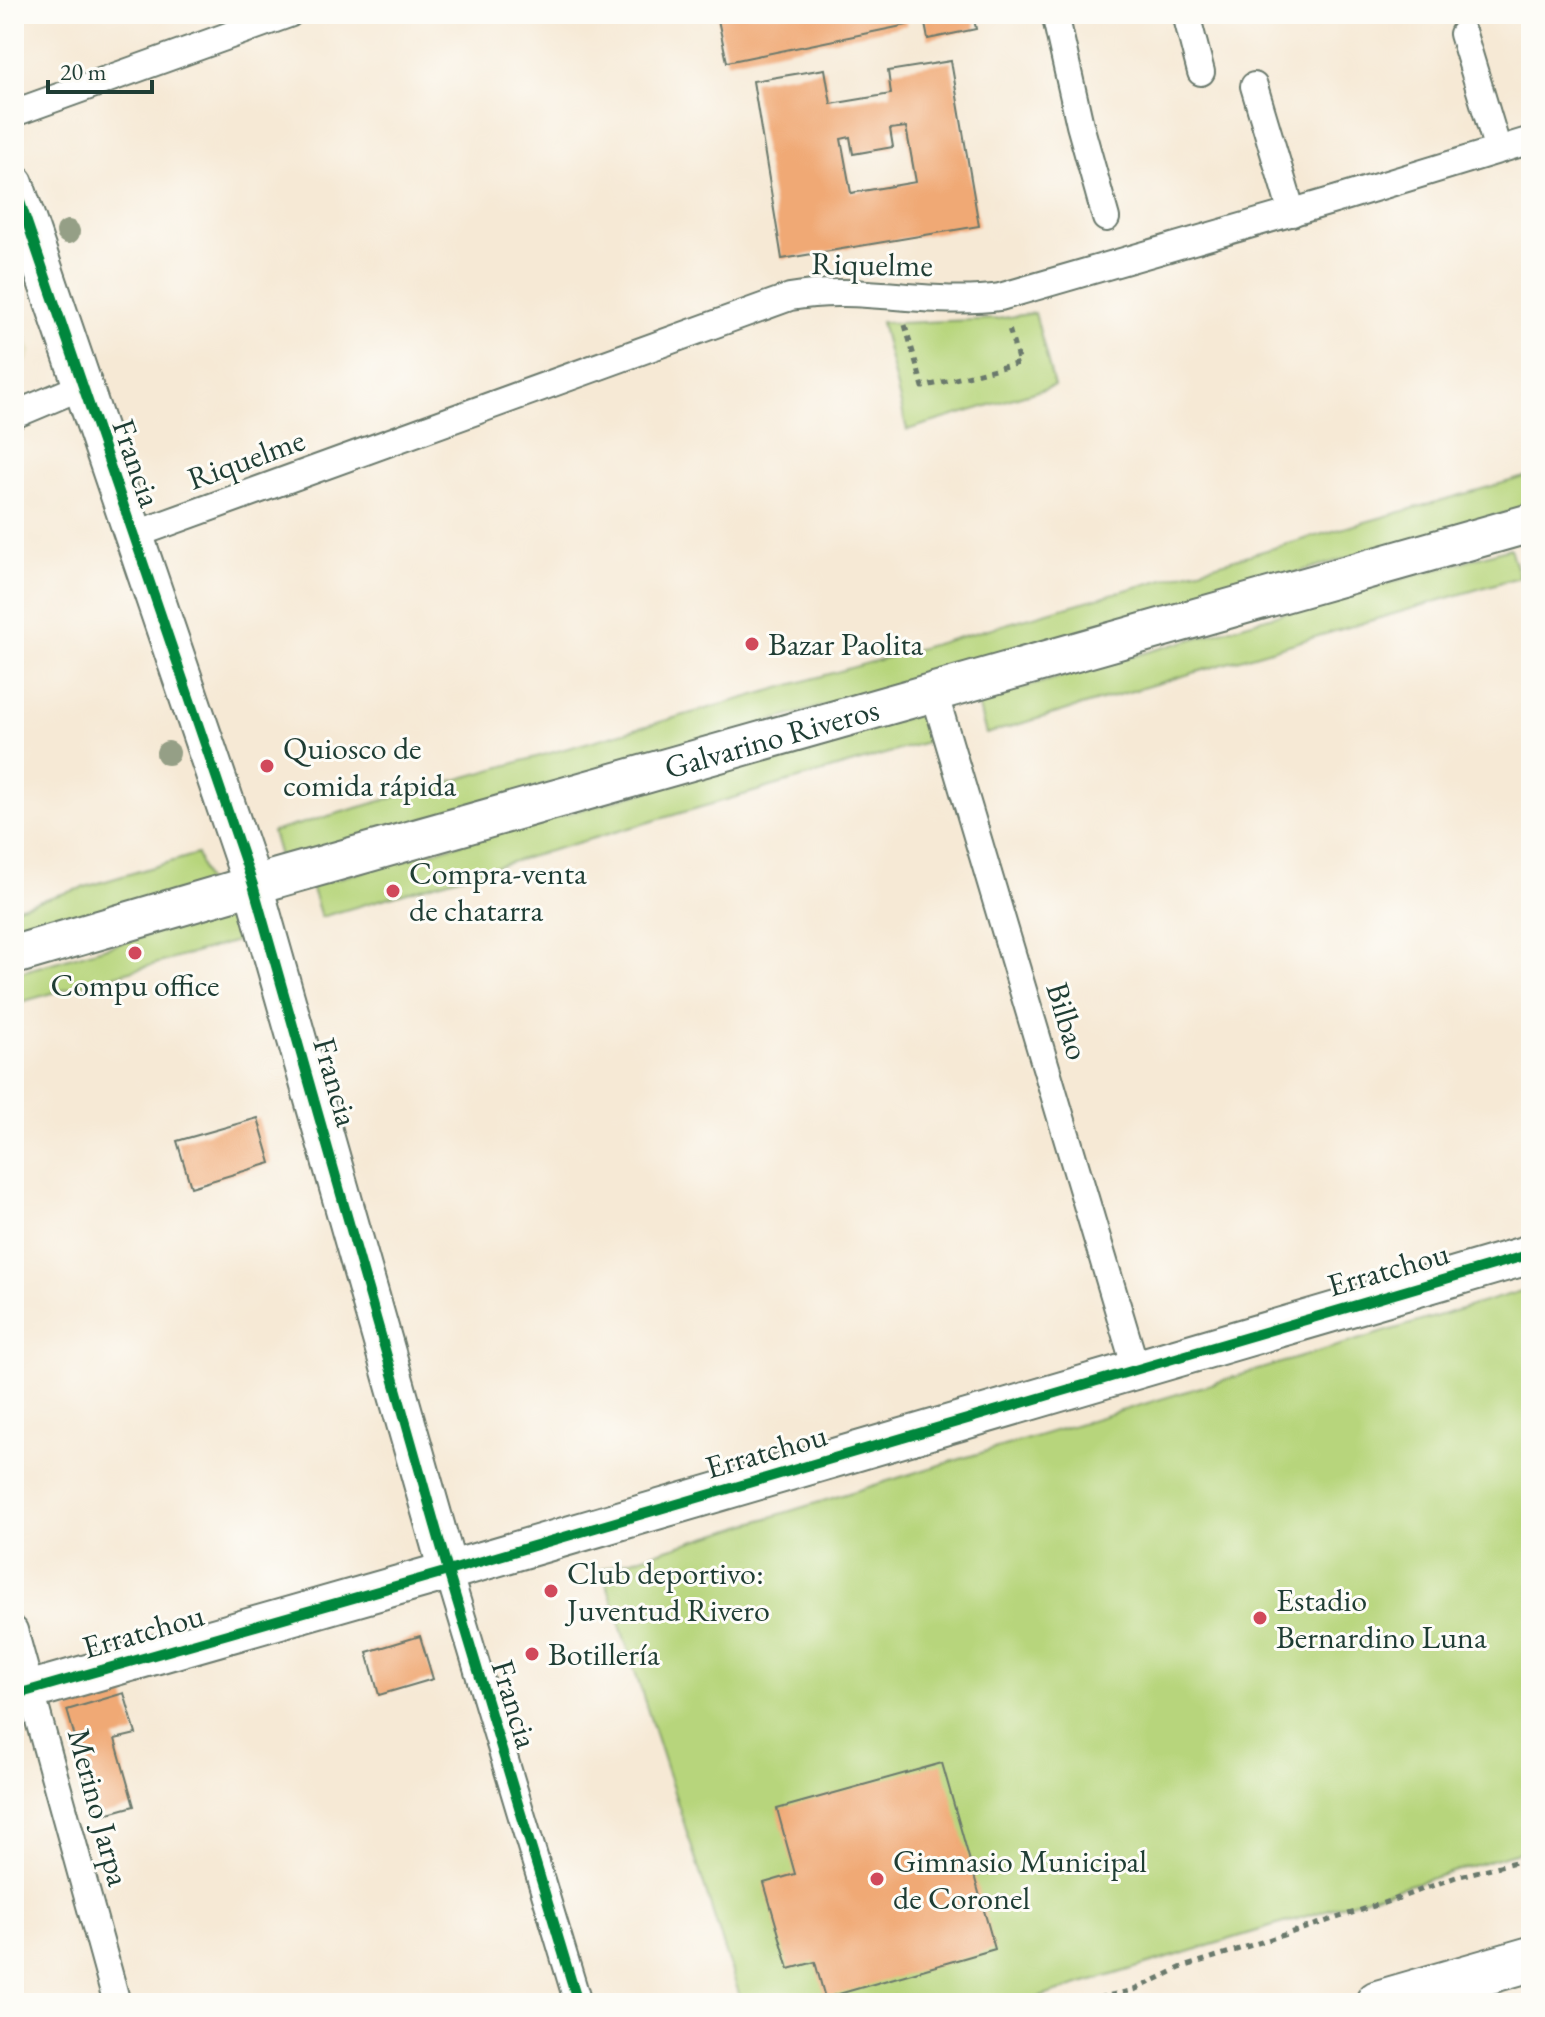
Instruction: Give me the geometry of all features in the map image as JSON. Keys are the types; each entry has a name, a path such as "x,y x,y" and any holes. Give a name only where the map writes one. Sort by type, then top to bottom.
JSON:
{"highway":[{"path":"1378,2003 1531,1959"}],"street":[{"path":"14,113 289,14"},
{"path":"1055,14 1080,125 1106,218"},
{"path":"1186,14 1201,72"},
{"path":"1463,34 1498,150"},
{"path":"1254,86 1292,213"},
{"name":"Riquelme","path":"134,535 790,297 838,293 961,301 1019,294 1531,140"},
{"name":"Francia","path":"14,184 253,885 448,1571 578,2003"},
{"path":"14,415 83,386"},
{"name":"Galvarino Riveros","path":"14,955 1531,523"},
{"name":"Bilbao","path":"934,692 1136,1369"},
{"name":"Erratchou","path":"23,1692 1531,1254"},
{"name":"Merino Jarpa","path":"14,1630 23,1692 117,2003"}],"path":[{"path":"896,297 923,387 1019,363 1000,297"},
{"path":"1075,2003 1134,1990 1180,1968 1456,1877 1531,1858"}],"shaded area":[{"path":"14,297 32,351 21,376 14,379"}],"green space":[{"path":"1035,313 1054,386 907,430 881,322 997,319"},
{"path":"1531,475 1531,506 280,860 272,832"},
{"path":"1510,548 1519,577 986,734 977,701"},
{"path":"920,714 930,741 321,917 311,886"},
{"path":"197,854 207,883 14,937 14,908"},
{"path":"230,911 240,940 14,1004 14,974"},
{"path":"1531,1288 1531,1848 1020,2003 742,2003 602,1569"}],"building":[{"path":"905,14 907,25 727,62 717,15"},
{"path":"923,14 973,14 976,29 928,39"},
{"path":"951,61 979,226 782,259 753,81 825,69 831,104 891,94 888,71","holes":["906,127 916,182 851,193 841,139 850,137 853,154 893,147 890,129"]},
{"path":"14,315 24,340 14,344"},
{"path":"258,1118 271,1163 191,1187 177,1141"},
{"path":"420,1636 433,1679 379,1695 367,1652"},
{"path":"124,1693 136,1734 115,1739 134,1806 98,1816 67,1710"},
{"name":"Gimnasio Municipal de Coronel","path":"942,1763 995,1949 825,1998 815,1962 789,1969 764,1883 795,1874 777,1809"}],"cycle path":[{"path":"14,184 253,885 448,1571 578,2003"},
{"path":"14,1695 1531,1254"}],"place":[{"name":"Bazar Paolita","path":"752,644"},
{"name":"Quiosco de comida rápida","path":"267,766"},
{"name":"Compra-venta de chatarra","path":"393,891"},
{"name":"Compu office","path":"135,953"},
{"name":"Club deportivo: Juventud Rivero","path":"551,1591"},
{"name":"Estadio Bernardino Luna","path":"1260,1618"},
{"name":"Botillería","path":"532,1654"},
{"name":"Gimnasio Municipal de Coronel","path":"877,1879"}]}
